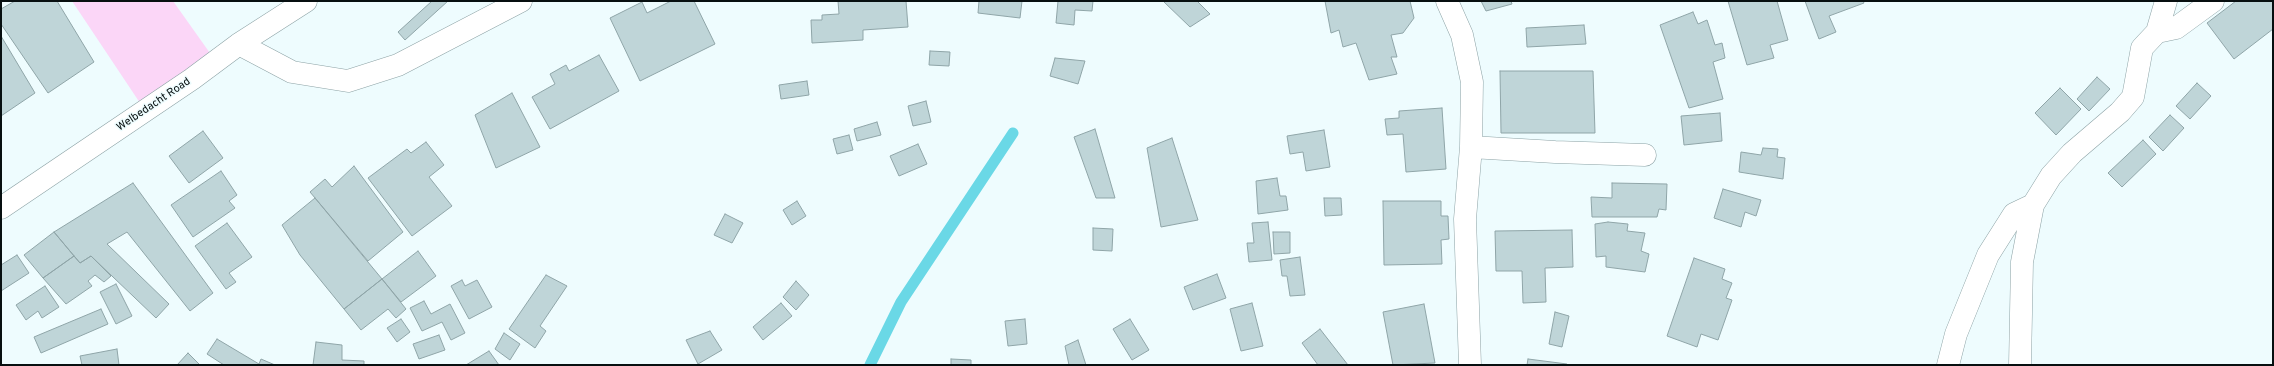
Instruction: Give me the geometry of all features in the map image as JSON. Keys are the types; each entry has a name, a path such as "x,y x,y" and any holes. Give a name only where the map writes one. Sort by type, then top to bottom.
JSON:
{"street":[{"name":"Welbedacht Road","path":"1,208 192,79 239,44 306,1"},
{"path":"239,44 292,72 348,81 398,65 522,1"},
{"path":"1447,1 1462,35 1472,82 1471,147 1465,218 1470,365"},
{"path":"2020,365 2022,262 2033,206 2051,176 2072,153 2120,112 2133,97 2142,48 2157,32 2166,1"},
{"path":"2157,32 2176,28 2213,1"},
{"path":"1471,147 1645,155"},
{"path":"1948,365 1956,334 1988,255 2014,214 2033,206"}],"shaded area":[{"path":"72,1 173,1 217,63 146,112"}],"building":[{"path":"15,1 57,1 94,62 48,93 1,24 1,9"},
{"path":"432,1 448,1 405,40 398,32"},
{"path":"671,1 694,1 715,44 640,81 610,18 642,2 647,13"},
{"path":"838,1 906,1 908,27 863,30 863,40 812,43 811,20 822,20 822,15 839,14"},
{"path":"979,1 1022,1 1020,18 978,13"},
{"path":"1058,1 1093,1 1092,11 1075,10 1074,25 1056,23"},
{"path":"1163,1 1197,1 1210,14 1190,27"},
{"path":"1325,1 1410,1 1414,18 1403,33 1391,35 1397,57 1391,57 1397,74 1369,80 1356,43 1343,47 1339,30 1331,33"},
{"path":"1481,1 1511,1 1512,4 1486,11"},
{"path":"1728,1 1777,1 1788,40 1770,45 1774,58 1747,65"},
{"path":"1805,1 1863,1 1864,3 1829,16 1836,32 1819,39"},
{"path":"2236,1 2273,1 2273,29 2234,59 2207,23"},
{"path":"1693,12 1698,24 1707,20 1715,45 1722,43 1725,58 1713,62 1723,99 1689,108 1660,25"},
{"path":"1584,25 1586,44 1527,47 1526,28"},
{"path":"1,36 35,93 1,116"},
{"path":"930,51 950,52 949,66 929,65"},
{"path":"599,55 619,91 550,129 532,97 555,84 550,74 566,65 569,71"},
{"path":"1055,58 1085,61 1078,84 1050,76"},
{"path":"1500,71 1593,71 1595,133 1501,133"},
{"path":"2097,77 2110,89 2089,111 2077,99"},
{"path":"807,81 809,95 781,99 779,85"},
{"path":"2197,83 2211,96 2190,119 2176,106"},
{"path":"2060,88 2081,109 2056,135 2035,113"},
{"path":"512,93 540,147 496,168 475,115"},
{"path":"926,101 931,122 913,126 908,106"},
{"path":"1442,108 1446,169 1406,172 1403,134 1387,135 1385,119 1399,118 1399,111"},
{"path":"1720,113 1722,141 1684,145 1681,116"},
{"path":"2170,115 2184,128 2163,151 2149,137"},
{"path":"877,122 881,135 857,141 854,129"},
{"path":"1095,129 1115,198 1096,198 1074,137"},
{"path":"1324,130 1330,167 1306,171 1303,152 1290,154 1287,136"},
{"path":"203,131 223,158 189,183 169,156"},
{"path":"849,135 853,150 837,154 833,139"},
{"path":"1172,138 1198,220 1161,227 1147,148"},
{"path":"2143,140 2156,154 2122,187 2108,173"},
{"path":"426,142 444,165 429,177 452,206 412,236 368,178 407,149 411,153"},
{"path":"918,144 927,164 899,176 890,156"},
{"path":"1763,148 1778,149 1777,157 1785,158 1783,179 1739,172 1741,152 1761,155"},
{"path":"354,166 403,232 368,261 310,192 325,179 332,187"},
{"path":"221,171 237,195 229,201 235,208 193,237 171,205"},
{"path":"1277,178 1280,196 1286,196 1288,210 1258,214 1256,181"},
{"path":"133,183 213,293 190,311 127,232 107,244 169,304 156,318 91,256 80,263 54,232"},
{"path":"1612,183 1667,184 1666,210 1659,209 1657,217 1592,217 1591,197 1612,198"},
{"path":"1723,189 1761,200 1756,216 1745,212 1741,227 1714,218"},
{"path":"315,198 382,279 344,309 300,255 282,225"},
{"path":"1324,198 1341,198 1342,215 1325,216"},
{"path":"797,201 806,216 792,225 783,210"},
{"path":"1383,201 1441,201 1441,216 1448,216 1449,239 1441,240 1442,264 1384,265"},
{"path":"725,214 743,223 732,243 714,235"},
{"path":"1268,222 1272,260 1249,262 1247,243 1254,243 1252,223"},
{"path":"1608,222 1628,224 1627,231 1645,233 1641,251 1649,254 1645,272 1606,267 1606,256 1596,257 1595,224"},
{"path":"227,223 252,257 229,273 236,282 226,289 195,246"},
{"path":"1093,228 1113,229 1112,251 1093,250"},
{"path":"1572,230 1573,267 1545,268 1546,302 1523,303 1522,271 1496,271 1495,231"},
{"path":"54,232 74,256 43,278 24,255"},
{"path":"1273,232 1290,232 1290,253 1274,254"},
{"path":"418,251 436,276 401,302 382,279"},
{"path":"17,255 29,273 1,291 1,265"},
{"path":"74,256 80,263 91,256 111,276 104,282 95,275 88,281 92,286 66,304 43,278"},
{"path":"1300,257 1305,295 1290,296 1287,276 1282,276 1280,260"},
{"path":"1694,258 1725,269 1722,279 1732,283 1726,298 1732,300 1718,340 1701,334 1697,347 1667,336"},
{"path":"1217,274 1226,298 1193,310 1184,287"},
{"path":"546,275 567,286 540,326 546,331 535,348 509,329"},
{"path":"382,279 406,309 396,318 388,309 361,330 344,309"},
{"path":"462,280 465,286 477,280 492,307 469,319 451,286"},
{"path":"796,281 809,295 796,310 783,297"},
{"path":"116,284 132,316 116,324 100,292"},
{"path":"45,286 59,307 42,318 38,311 26,320 16,305"},
{"path":"424,301 431,314 450,304 465,333 451,340 442,322 422,331 410,308"},
{"path":"781,303 792,316 763,340 753,327"},
{"path":"1252,303 1263,346 1241,351 1230,309"},
{"path":"1424,304 1435,363 1393,365 1383,312"},
{"path":"101,309 108,324 41,353 34,337"},
{"path":"1555,312 1569,316 1562,347 1549,344"},
{"path":"401,319 410,332 397,342 387,328"},
{"path":"1025,319 1027,344 1008,346 1005,321"},
{"path":"1130,319 1149,350 1132,360 1113,329"},
{"path":"1320,329 1348,365 1318,365 1302,343"},
{"path":"710,331 722,350 698,364 686,340"},
{"path":"504,333 520,344 510,360 495,349"},
{"path":"439,335 445,350 419,359 413,344"},
{"path":"217,339 259,364 261,359 275,365 224,365 207,354"},
{"path":"1078,340 1086,365 1069,365 1065,346"},
{"path":"316,342 342,345 342,360 364,361 364,365 313,365"},
{"path":"117,349 119,365 82,365 80,356"},
{"path":"489,351 499,365 466,365"},
{"path":"188,353 200,365 177,365"},
{"path":"951,359 971,360 971,365 951,365"},
{"path":"1528,359 1567,364 1567,365 1527,365"}],"waterway":[{"path":"870,365 901,302 1013,133"}]}
